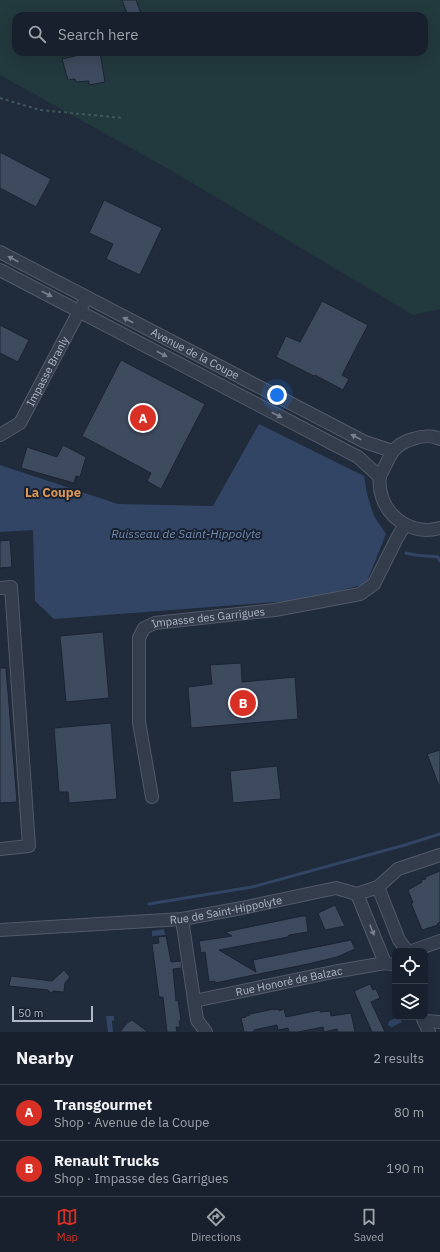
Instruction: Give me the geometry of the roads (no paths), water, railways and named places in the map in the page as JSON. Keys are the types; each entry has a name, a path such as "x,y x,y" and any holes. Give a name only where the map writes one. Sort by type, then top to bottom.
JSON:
{"street":[{"name":"Avenue de la Coupe","path":"0,252 86,298 366,442 392,451"},
{"name":"Avenue de la Coupe","path":"0,270 358,457 380,477"},
{"name":"Impasse Branly","path":"0,435 20,423 86,298"},
{"path":"440,439 437,437 420,437 405,442 392,451 380,477 380,491 385,505 393,517 405,525 419,530 433,530 440,528"},
{"name":"Impasse des Garrigues","path":"152,797 139,722 139,638 144,628 155,623 275,610 360,594 374,584 405,525"},
{"path":"0,588 11,587 29,846 0,849"},
{"path":"390,964 357,894 378,887 398,869 440,855"},
{"path":"378,887 399,940 405,948"},
{"name":"Rue de Saint-Hippolyte","path":"0,930 182,919 336,888 357,894"},
{"path":"182,919 197,1020 206,1032"},
{"path":"420,948 440,941"},
{"name":"Rue Honoré de Balzac","path":"194,1001 333,972 390,964"},
{"path":"425,1023 440,1022"}],"water":[{"name":"Ruisseau de Saint-Hippolyte","path":"259,424 364,476 367,494 374,516 386,534 366,584 302,600 54,619 35,601 33,530 0,532 0,465 118,504 213,506"},
{"path":"164,929 165,935 152,936 152,931"},
{"path":"106,1016 114,1016 114,1020 112,1021 113,1032 108,1032"},
{"path":"401,1020 402,1022 392,1027 388,1025 389,1021"}],"waterway":[{"path":"406,553 438,557 440,561"},
{"path":"149,904 252,887 440,834"}],"place":[{"name":"Transgourmet","path":"143,418"},
{"name":"Renault Trucks","path":"243,703"}],"district":[{"name":"La Coupe","path":"53,492"}]}
